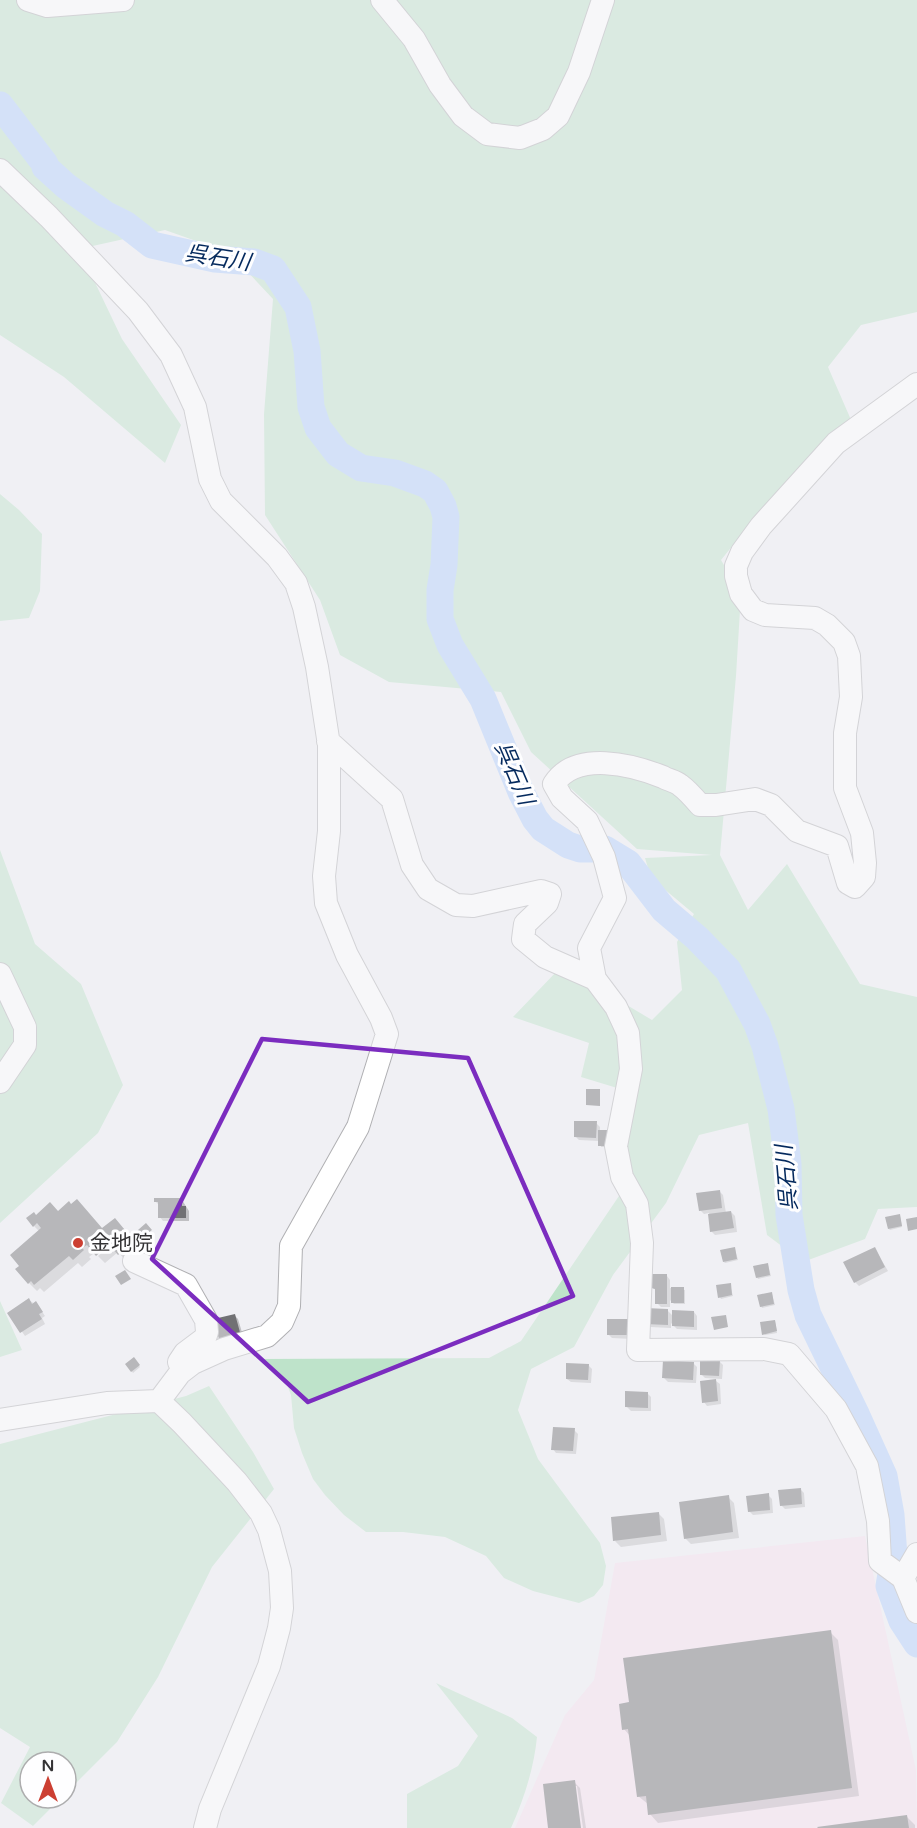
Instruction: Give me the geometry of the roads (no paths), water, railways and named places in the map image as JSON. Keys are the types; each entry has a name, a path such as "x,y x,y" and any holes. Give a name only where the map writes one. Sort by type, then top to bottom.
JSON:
{"street":[{"path":"28,0 47,6 123,0"},
{"path":"382,0 414,39 440,85 463,117 486,134 520,138 543,129 558,116 579,72 603,0"},
{"path":"0,170 49,217 138,311 171,355 195,407 210,479 221,501 277,557 296,583 304,607 317,667 328,741 329,831 324,876 326,903 347,955 381,1018 387,1034 358,1128 291,1246 289,1306 282,1322 267,1336 225,1349 193,1363 180,1373 164,1394 0,1420"},
{"path":"917,384 836,443 761,526 742,552 736,566 741,594 753,610 765,615 815,618 827,625 844,642 849,656 850,697 845,733 845,788 862,833 864,877 855,887 848,883 837,846 797,831 771,805 755,799 700,805 679,784 640,768 610,763 584,765 560,776 554,784 562,798 588,821 604,857 615,898 590,948 595,979 616,1007 628,1033 631,1069 616,1146 622,1177 637,1204 642,1243 638,1350 764,1349 789,1354 836,1409 867,1466 878,1521 880,1561 901,1577 917,1611"},
{"path":"328,741 392,799 412,865 428,890 456,905 473,906 541,891 550,894 548,903 525,924 523,939 545,957 595,979"},
{"path":"0,974 25,1027 25,1045 0,1082"},
{"path":"134,1261 186,1284 206,1320 205,1338 185,1353 175,1366 164,1394"},
{"path":"164,1394 182,1423 237,1482 261,1513 269,1530 280,1571 282,1608 269,1666 210,1809 206,1828"},
{"path":"901,1577 917,1554"}],"waterway":[{"name":"呉石川","path":"0,105 45,167 66,186 105,214 125,224 152,245 215,259 254,262 273,269 298,307 307,351 311,407 318,428 338,454 361,468 395,473 425,484 435,491 443,506 446,517 440,619 450,645 483,699 521,792 535,819 543,829 568,845 580,849 605,849 628,863 664,910 697,938 728,970 757,1024 781,1109 788,1164 789,1215 801,1290 808,1315 884,1476 891,1515 894,1556 889,1586 902,1621 917,1644"}],"place":[{"name":"金地院","path":"78,1243"}]}
